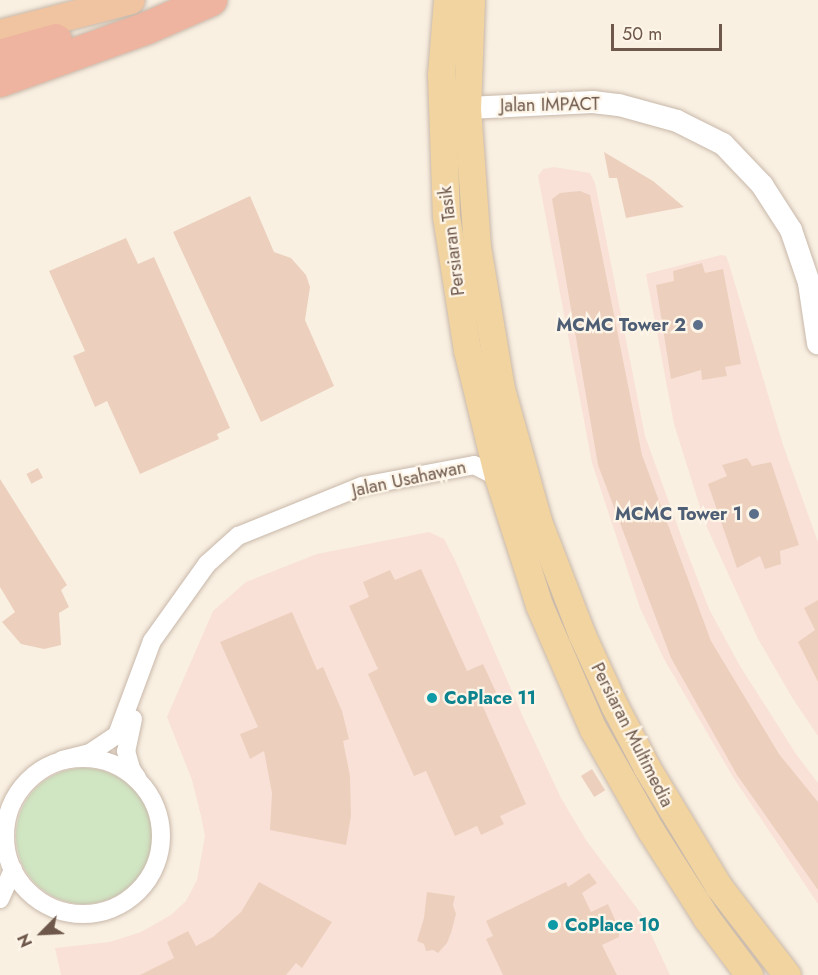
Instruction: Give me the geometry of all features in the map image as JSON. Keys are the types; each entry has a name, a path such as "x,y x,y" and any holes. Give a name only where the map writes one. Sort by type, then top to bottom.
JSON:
{"highway":[{"path":"0,34 131,0"},
{"path":"0,56 97,28 134,14 157,0"},
{"path":"0,81 147,28 211,0"}],"main road":[{"name":"Persiaran Tasik","path":"447,0 441,74 446,216 467,350 492,451 510,474"},
{"name":"Persiaran Tasik","path":"471,0 467,108 477,247 501,389 492,451"},
{"name":"Persiaran Multimedia","path":"510,474 539,605 593,729 682,880 749,975"},
{"name":"Persiaran Multimedia","path":"510,474 615,707 644,763 719,887 787,975"}],"street":[{"name":"Jalan IMPACT","path":"467,108 593,102 619,105 677,122 723,144 762,185 791,230 809,283 818,343"},
{"name":"Jalan Usahawan","path":"62,760 90,753 117,735 152,641 178,601 207,564 238,536 362,486 492,451"},
{"name":"Jalan Usahawan","path":"143,786 131,769 126,751 128,736 158,649 214,572 244,544 276,520"},
{"path":"87,758 112,763 134,777 143,786 157,813 160,846 152,871 135,894 110,909 83,914 47,905 28,890 13,870 5,846 5,834 12,804 29,778 62,760 87,758"},
{"path":"0,901 13,870"},
{"path":"0,901 28,890"}],"shaded area":[{"path":"554,167 590,173 595,183 645,436 709,609 740,666 796,754 818,783 818,904 733,777 664,659 640,608 592,463 538,176 543,169"},
{"path":"721,255 726,256 729,264 783,445 818,542 818,736 758,639 705,523 674,424 646,274"},
{"path":"429,532 444,539 455,560 561,798 586,840 642,915 670,975 61,975 55,948 110,942 141,932 171,915 186,901 197,880 205,836 192,780 167,717 213,611 246,582 317,554"}],"green space":[{"path":"84,768 110,773 132,788 147,810 152,836 147,862 132,884 110,899 84,904 58,899 36,884 21,862 16,836 21,810 36,788 58,773"}],"building":[{"path":"604,152 653,181 684,207 626,218 617,178 609,178"},
{"path":"580,191 590,195 642,455 711,641 779,754 818,802 818,890 737,775 671,658 598,465 552,199 560,193"},
{"path":"250,196 274,252 291,258 306,275 310,287 305,320 334,386 261,422 173,232"},
{"path":"126,238 138,264 154,257 230,428 217,434 219,439 140,474 107,401 95,407 73,356 85,351 49,271"},
{"name":"MCMC Tower 2","path":"702,263 705,273 723,269 741,364 725,367 727,376 702,380 701,370 671,379 656,285 674,281 673,271"},
{"name":"MCMC Tower 1","path":"747,458 752,466 771,462 799,545 780,551 781,564 765,569 760,556 737,568 708,484 727,476 722,465"},
{"path":"38,468 43,478 31,484 26,474"},
{"path":"0,479 67,585 61,590 69,607 59,613 61,645 44,649 21,644 2,622 15,612 0,587"},
{"name":"CoPlace 11","path":"421,569 467,671 483,664 496,692 480,700 526,804 500,816 504,824 481,835 477,826 455,836 426,771 414,776 368,674 378,669 349,606 369,597 363,582 390,570 395,580"},
{"path":"818,600 818,682 798,642 815,630 804,608"},
{"path":"292,612 317,670 323,667 342,711 349,739 343,741 350,776 351,816 346,845 270,830 272,793 264,751 250,759 240,734 258,727 220,642"},
{"path":"592,769 605,790 594,797 581,776"},
{"name":"CoPlace 10","path":"589,873 597,883 582,893 591,912 608,904 619,929 619,937 602,945 617,975 503,975 486,939 493,936 486,921 566,882 568,887"},
{"path":"259,882 332,922 302,968 296,963 286,975 140,975 174,958 167,942 188,931 196,946 213,937 241,912"},
{"path":"427,892 455,896 453,905 456,914 451,933 447,943 438,953 433,950 426,951 424,944 417,941 424,918"}],"place":[{"name":"MCMC Tower 2","path":"698,325"},
{"name":"MCMC Tower 1","path":"754,514"},
{"name":"CoPlace 11","path":"432,698"},
{"name":"CoPlace 10","path":"553,925"}]}
